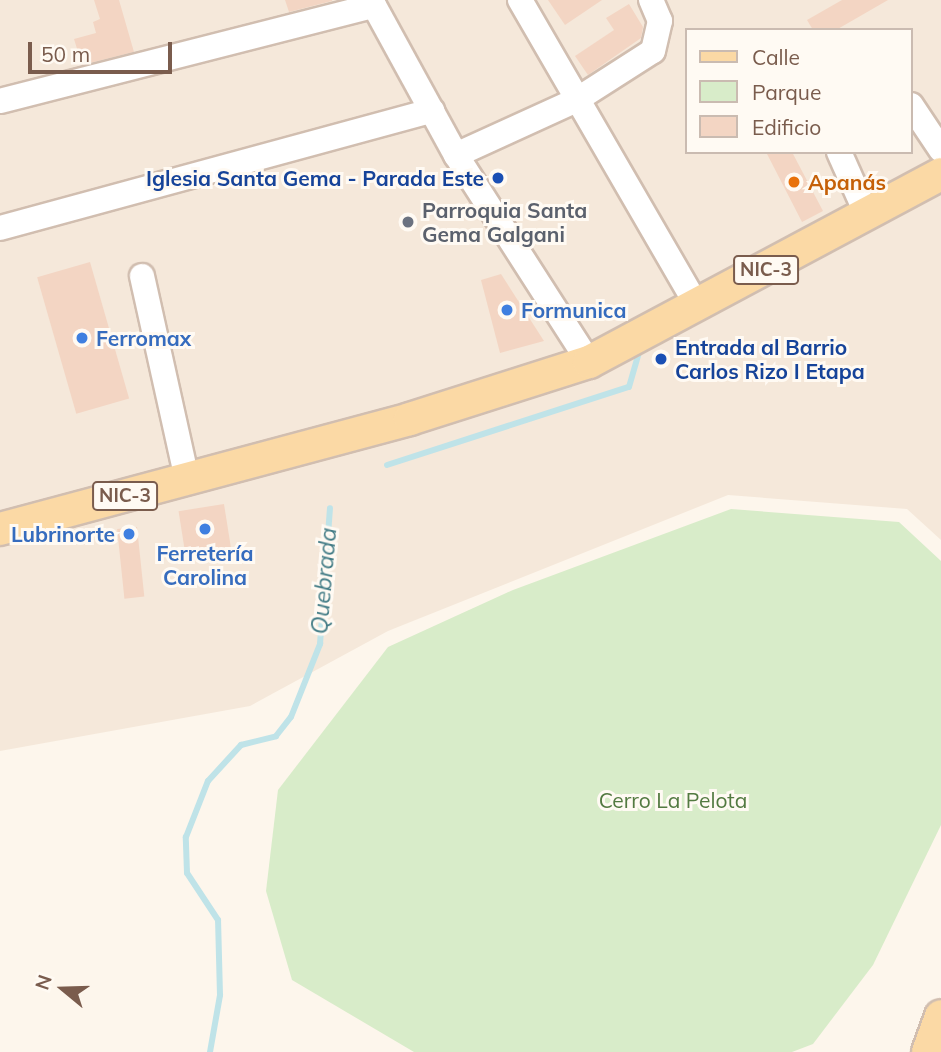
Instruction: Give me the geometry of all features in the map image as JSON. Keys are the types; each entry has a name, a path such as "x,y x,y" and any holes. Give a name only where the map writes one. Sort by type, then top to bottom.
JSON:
{"main road":[{"name":"NIC-3","path":"0,529 187,479 589,362 868,217 941,174"},
{"path":"928,1052 941,1016"}],"street":[{"path":"520,0 581,98 697,305"},
{"path":"456,155 581,98 653,51 660,21 651,0"},
{"path":"0,101 372,3 456,155 589,362"},
{"path":"913,109 941,149"},
{"path":"0,228 432,111"},
{"path":"840,154 868,217"},
{"path":"142,276 187,479"}],"shaded area":[{"path":"0,0 941,0 941,540 907,509 728,495 388,631 250,706 0,751"}],"green space":[{"name":"Cerro La Pelota","path":"731,509 899,522 941,561 941,825 873,965 813,1044 792,1052 414,1052 292,980 266,891 278,790 388,647 513,590"}],"building":[{"path":"94,0 119,0 134,52 82,65 74,39 96,33 93,22 100,19"},
{"path":"285,0 332,0 332,1 289,12"},
{"path":"548,0 602,0 565,25"},
{"path":"842,0 888,0 839,28 812,28 807,20"},
{"path":"629,4 643,27 641,38 588,75 575,56 614,30 606,18"},
{"name":"Apanás","path":"767,154 793,154 823,211 802,222"},
{"name":"Ferromax","path":"90,262 129,398 76,414 37,277"},
{"name":"Formunica","path":"501,274 544,341 500,353 481,280"},
{"name":"Ferretería Carolina","path":"224,504 231,547 185,555 179,511"},
{"path":"137,527 144,597 124,599 117,529"}],"waterway":[{"name":"Quebrada","path":"387,465 629,387 640,349"},
{"name":"Quebrada","path":"210,1052 220,995 218,920 187,873 186,837 208,781 241,745 276,736 291,717 320,644 330,508"}],"place":[{"name":"Iglesia Santa Gema - Parada Este","path":"498,178"},
{"name":"Apanás","path":"794,182"},
{"name":"Parroquia Santa Gema Galgani","path":"408,222"},
{"name":"Formunica","path":"507,310"},
{"name":"Ferromax","path":"82,338"},
{"name":"Entrada al Barrio Carlos Rizo I Etapa","path":"661,359"},
{"name":"Ferretería Carolina","path":"205,529"},
{"name":"Lubrinorte","path":"129,534"}]}
